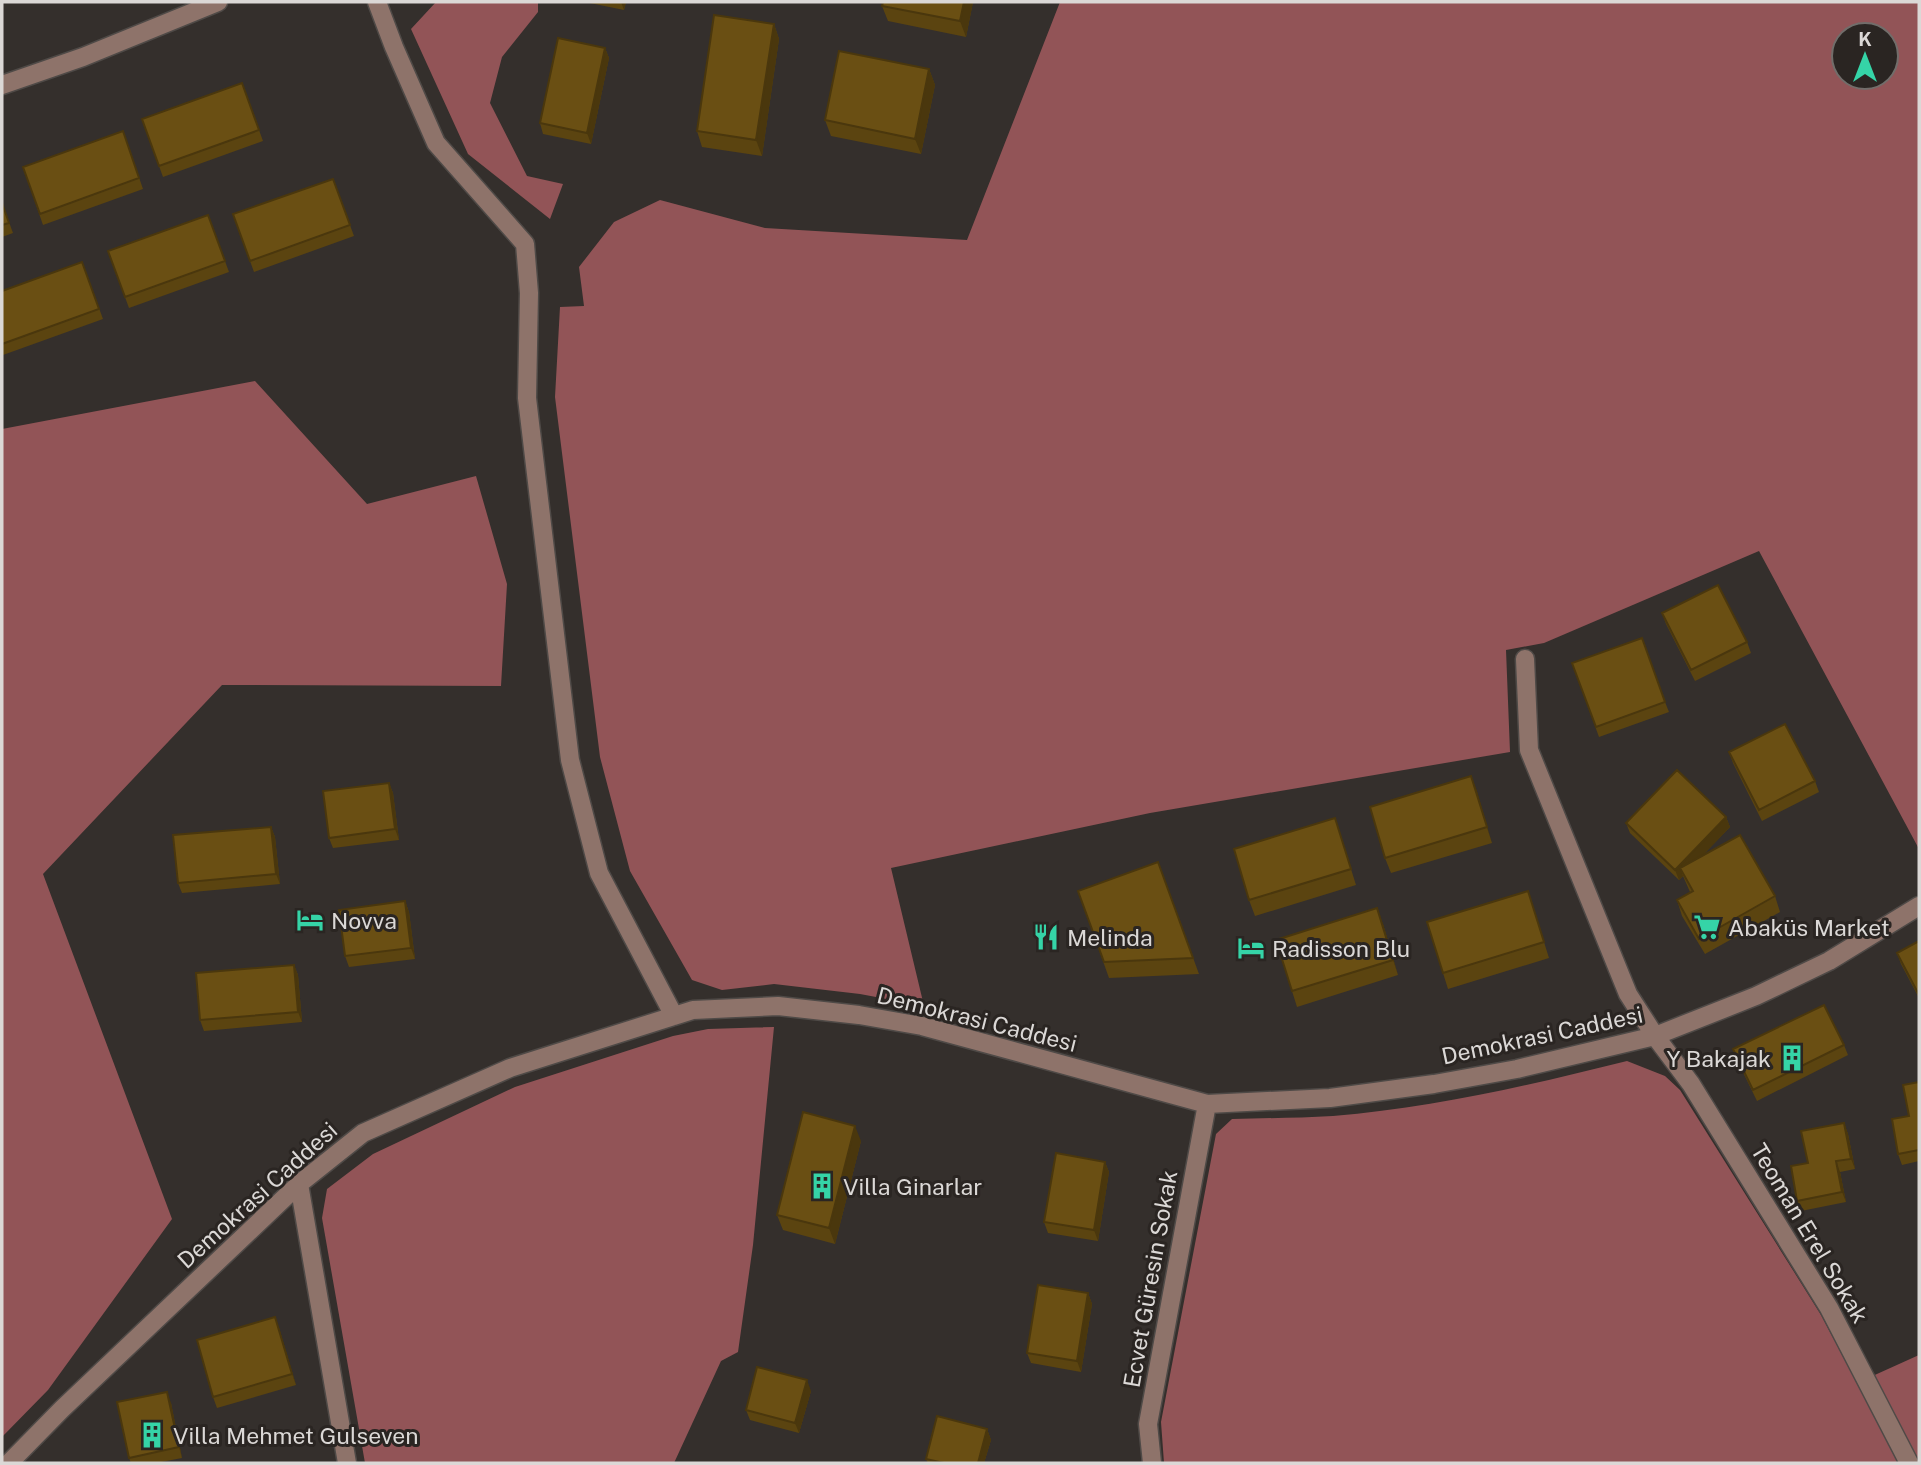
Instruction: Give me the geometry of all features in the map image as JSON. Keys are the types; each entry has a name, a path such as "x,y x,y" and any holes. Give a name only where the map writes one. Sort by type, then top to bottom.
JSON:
{"street":[{"path":"2,85 83,57 218,2"},
{"path":"377,2 436,143 525,244 529,293 527,398 570,760 599,873 674,1016"},
{"name":"Teoman Erel Sokak","path":"1525,659 1529,750 1628,994 1691,1084 1829,1308 1909,1463"},
{"name":"Demokrasi Caddesi","path":"9,1463 299,1184 363,1133 510,1068 693,1010 778,1006 859,1015 922,1026 1207,1104 1330,1098 1434,1084 1517,1069 1655,1036 1756,996 1829,961 1919,906"},
{"name":"Ecvet Güresin Sokak","path":"1152,1463 1149,1424 1207,1104"},
{"path":"299,1184 347,1463"}],"shaded area":[{"path":"436,2 538,2 538,12 502,57 490,103 527,176 563,184 550,219 468,154 411,29"},
{"path":"1060,2 1919,2 1919,849 1759,551 1544,643 1506,650 1510,752 1150,813 891,868 924,1006 860,994 774,984 722,990 692,980 630,871 600,757 555,397 560,307 584,306 579,267 614,222 660,200 765,228 967,240"},
{"path":"255,381 367,504 476,476 507,584 501,686 222,685 43,874 172,1219 48,1390 2,1437 2,429"},
{"path":"774,1027 753,1245 738,1352 721,1361 674,1463 365,1463 322,1218 327,1189 373,1154 515,1087 673,1036 708,1029"},
{"path":"1627,1061 1665,1076 1680,1090 1821,1315 1857,1383 1919,1355 1919,1463 1164,1463 1161,1422 1216,1134 1232,1119 1333,1116 1408,1107 1518,1087"}],"building":[{"path":"883,2 964,2 960,21 882,6"},
{"path":"714,15 774,24 756,140 697,131"},
{"path":"558,38 605,48 587,133 540,123"},
{"path":"839,51 929,69 915,139 825,120"},
{"path":"242,83 259,130 159,166 142,119"},
{"path":"123,131 139,178 40,214 23,167"},
{"path":"333,179 350,225 250,261 233,214"},
{"path":"2,203 9,223 2,225"},
{"path":"208,215 225,261 125,297 108,251"},
{"path":"82,262 99,309 2,344 2,291"},
{"path":"1718,585 1747,642 1691,670 1662,613"},
{"path":"1642,638 1665,702 1596,727 1572,663"},
{"path":"1785,724 1815,781 1759,810 1729,752"},
{"path":"1677,770 1726,817 1675,870 1626,823"},
{"path":"1471,776 1487,827 1385,858 1370,807"},
{"path":"389,783 395,829 329,838 323,791"},
{"path":"1335,818 1351,869 1249,900 1234,849"},
{"path":"271,827 276,874 178,883 173,835"},
{"path":"1740,835 1775,896 1699,939 1677,900 1693,891 1680,868"},
{"path":"1158,862 1193,958 1104,962 1078,891"},
{"path":"1528,891 1544,942 1443,973 1427,922"},
{"path":"405,901 411,948 345,956 339,910"},
{"path":"1377,908 1393,960 1292,991 1276,940"},
{"path":"1919,941 1919,995 1897,953"},
{"path":"294,965 298,1012 200,1020 196,973"},
{"name":"Y Bakajak","path":"1824,1005 1844,1045 1753,1090 1733,1049"},
{"path":"1919,1082 1919,1150 1898,1154 1892,1119 1909,1116 1903,1085"},
{"name":"Villa Ginarlar","path":"803,1112 855,1126 829,1228 777,1215"},
{"path":"1844,1123 1851,1159 1836,1161 1842,1192 1797,1201 1791,1166 1808,1163 1801,1131"},
{"path":"1056,1153 1105,1162 1094,1230 1044,1222"},
{"path":"1038,1285 1088,1293 1077,1361 1027,1353"},
{"path":"275,1317 292,1374 213,1397 197,1340"},
{"path":"757,1367 807,1380 795,1423 746,1410"},
{"name":"Villa Mehmet Gulseven","path":"167,1392 179,1447 129,1458 117,1402"},
{"path":"937,1416 987,1429 978,1463 944,1463 926,1459"}],"place":[{"name":"Novva","path":"310,920"},
{"name":"Abaküs Market","path":"1707,927"},
{"name":"Melinda","path":"1046,937"},
{"name":"Radisson Blu","path":"1251,948"},
{"name":"Y Bakajak","path":"1792,1058"},
{"name":"Villa Ginarlar","path":"822,1186"},
{"name":"Villa Mehmet Gulseven","path":"152,1435"}]}
